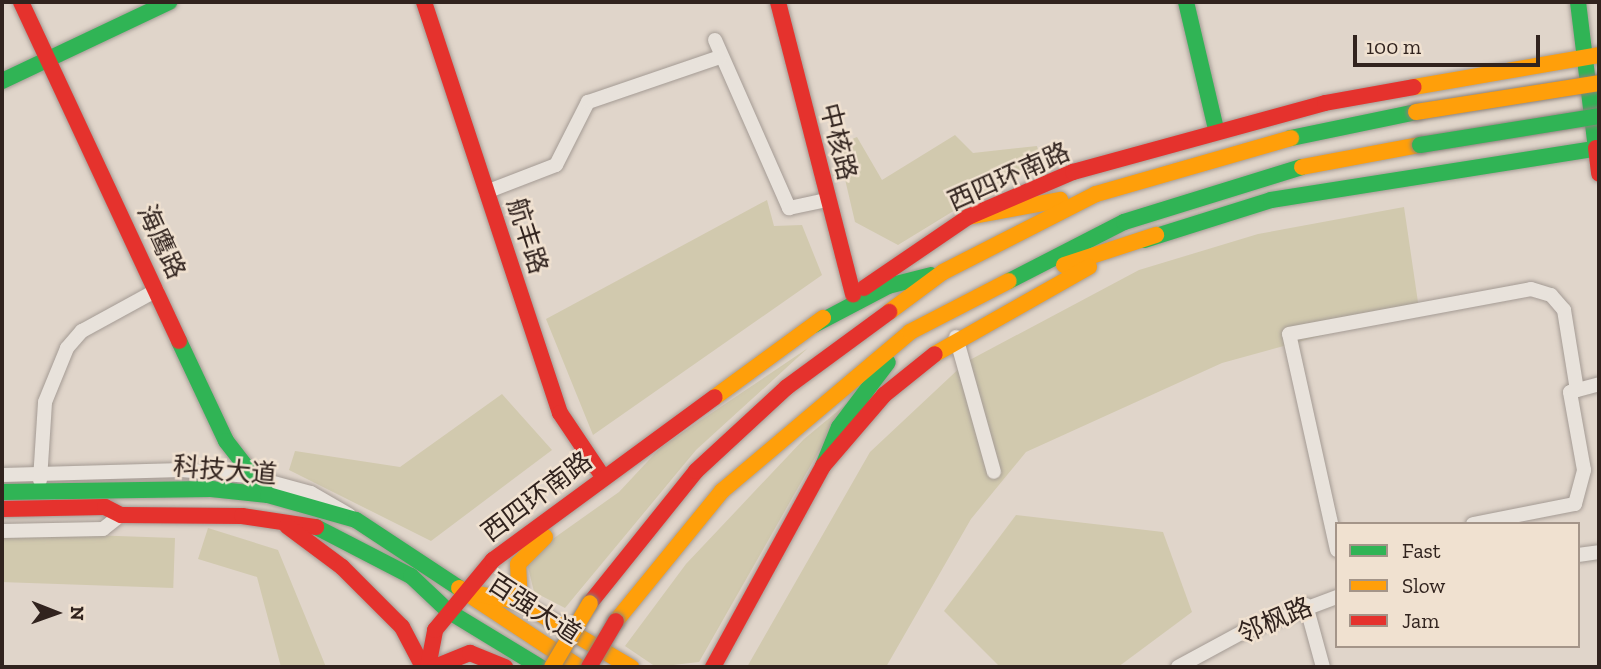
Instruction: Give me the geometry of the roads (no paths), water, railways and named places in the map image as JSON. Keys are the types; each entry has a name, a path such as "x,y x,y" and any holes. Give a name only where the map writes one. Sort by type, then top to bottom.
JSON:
{"main road":[{"name":"海鹰路","path":"21,2 226,441 268,495"},
{"path":"2,82 46,57 169,2"},
{"name":"航丰路","path":"425,2 560,414 603,477"},
{"name":"中核路","path":"778,2 853,295"},
{"path":"1186,2 1216,129"},
{"path":"1578,2 1592,56 1599,174"},
{"name":"西四环南路","path":"426,667 435,630 462,592 603,477 853,295 968,217 1073,172 1216,129 1592,56"},
{"name":"西四环南路","path":"552,667 590,603 696,471 787,387 943,272 1096,194 1255,145 1416,113 1599,82"},
{"path":"589,667 616,621 722,491 910,332 973,296 1102,232 1186,200 1299,168 1599,116"},
{"path":"973,296 1156,234 1271,200 1598,148"},
{"path":"968,217 1096,194"},
{"path":"823,466 884,395 957,337 1156,234"},
{"path":"814,325 888,286 943,272"},
{"path":"713,667 823,466 839,428 910,332"},
{"name":"科技大道","path":"2,492 268,495 356,520 462,592"},
{"path":"520,602 518,564 564,523 572,502"},
{"name":"科技大道","path":"2,509 105,507 121,515 280,522 352,541 411,576 448,611"},
{"path":"280,522 314,543 402,627 426,667"},
{"path":"411,576 462,592 520,602 631,667"},
{"name":"百强大道","path":"462,592 579,667"},
{"name":"百强大道","path":"448,611 540,667"},
{"path":"435,667 470,653 505,667"}],"street":[{"path":"715,40 720,57 789,208 828,200"},
{"path":"486,192 556,165 587,102 720,57"},
{"path":"1335,541 1289,334 1531,289 1551,295 1564,310 1584,470 1575,504 1483,522"},
{"path":"39,492 50,382 67,348 82,331 157,290"},
{"path":"957,337 993,472"},
{"path":"1574,391 1599,384"},
{"path":"2,475 182,470 256,478 311,493 356,520"},
{"path":"2,531 103,529 121,515"},
{"path":"1580,555 1599,552"},
{"name":"邻枫路","path":"1178,667 1306,605 1335,598"},
{"path":"1306,605 1323,667"}]}
